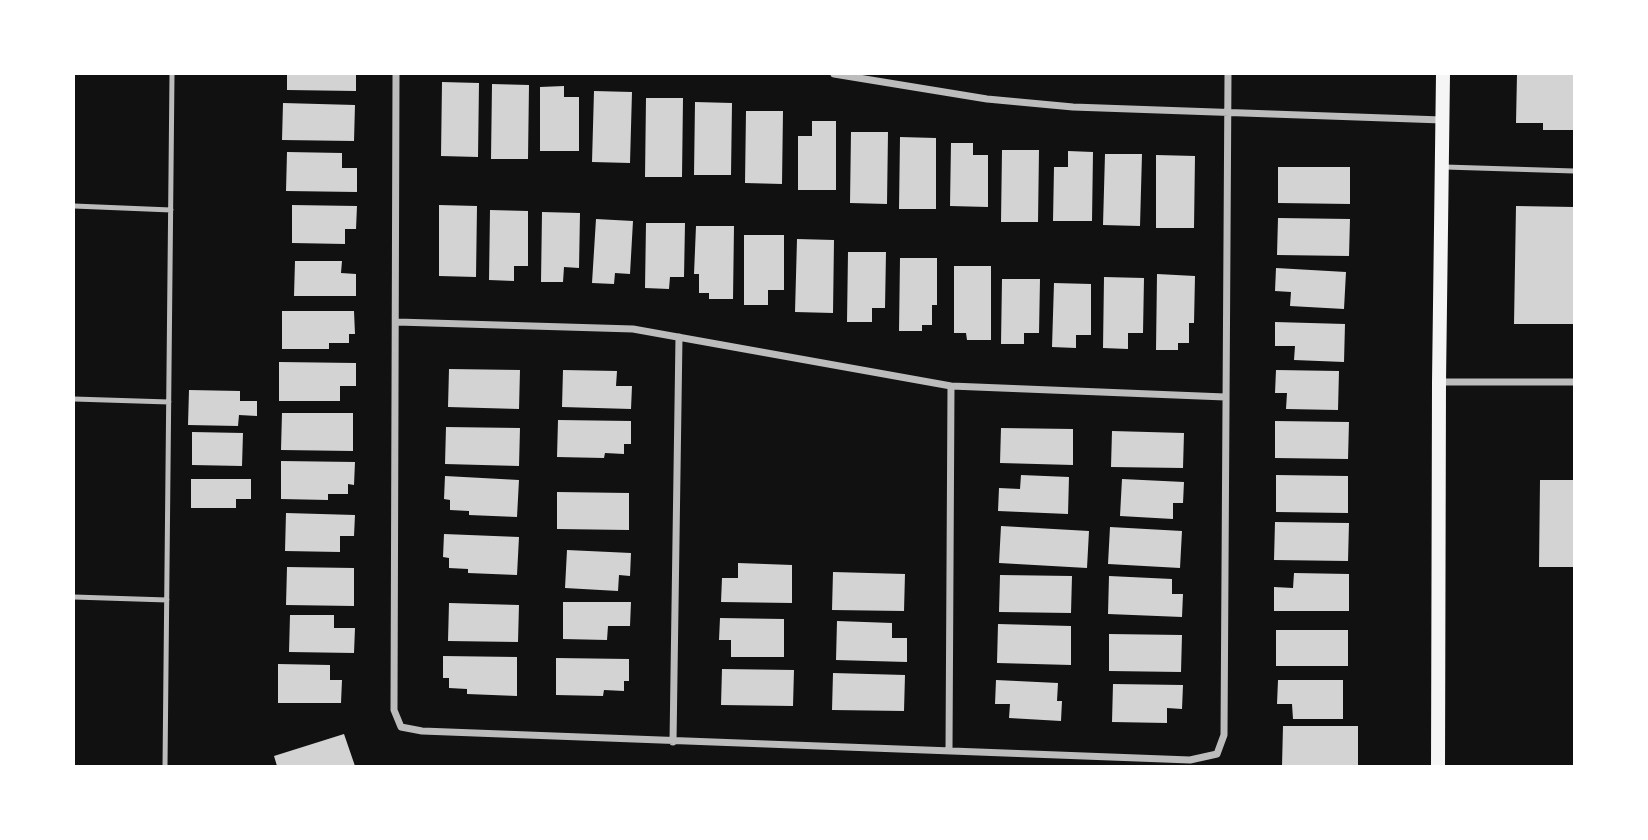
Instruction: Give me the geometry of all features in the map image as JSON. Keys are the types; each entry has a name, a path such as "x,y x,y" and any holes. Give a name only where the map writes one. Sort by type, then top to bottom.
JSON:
{"main road":[{"path":"1438,766 1443,74"}],"street":[{"path":"396,74 394,710 401,727 422,732 1190,760 1217,754 1224,735 1228,74"},
{"path":"834,74 986,100 1073,107 1442,120"},
{"path":"397,322 633,330 951,386 1225,397"},
{"path":"673,742 679,337"},
{"path":"1439,382 1574,382"},
{"path":"949,750 951,386"}],"lane":[{"path":"165,766 172,74"},
{"path":"1441,166 1574,171"},
{"path":"74,206 171,210"},
{"path":"74,399 169,402"},
{"path":"74,597 167,600"}],"building":[{"path":"287,74 356,74 356,91 287,90"},
{"path":"1517,74 1574,74 1574,130 1543,130 1543,123 1516,123"},
{"path":"442,82 479,83 478,157 441,156"},
{"path":"492,84 529,85 528,159 491,159"},
{"path":"564,86 564,97 579,97 579,151 540,151 540,87"},
{"path":"594,91 632,92 630,163 592,162"},
{"path":"646,98 683,98 682,177 645,177"},
{"path":"695,102 732,103 731,175 694,175"},
{"path":"283,103 355,105 354,141 282,140"},
{"path":"746,111 783,111 782,184 745,183"},
{"path":"812,121 836,121 836,190 798,190 798,136 812,136"},
{"path":"851,132 888,132 887,204 850,203"},
{"path":"900,137 936,138 936,209 899,209"},
{"path":"951,143 973,143 973,155 988,155 988,207 950,206"},
{"path":"1002,150 1039,150 1038,222 1001,222"},
{"path":"1068,151 1093,152 1092,221 1053,221 1054,167 1068,167"},
{"path":"287,152 342,153 342,168 357,168 357,192 286,191"},
{"path":"1105,154 1142,154 1140,226 1103,225"},
{"path":"1156,155 1195,156 1194,228 1156,228"},
{"path":"1278,167 1350,167 1350,204 1278,203"},
{"path":"292,205 357,206 356,229 345,229 345,244 292,243"},
{"path":"439,205 477,206 476,277 439,276"},
{"path":"1516,206 1574,207 1574,324 1514,324"},
{"path":"490,210 528,211 528,266 514,266 514,281 489,280"},
{"path":"542,212 580,213 579,268 564,267 563,282 541,282"},
{"path":"1278,218 1350,219 1349,256 1277,255"},
{"path":"596,219 633,221 630,274 615,273 614,284 592,283"},
{"path":"646,223 685,223 684,277 670,277 669,289 645,288"},
{"path":"696,226 734,226 733,299 709,299 709,293 699,293 699,274 694,274"},
{"path":"744,235 784,235 784,290 768,290 768,305 744,305"},
{"path":"797,239 834,240 833,313 795,312"},
{"path":"848,252 886,252 885,308 872,308 872,322 847,322"},
{"path":"900,258 937,258 937,305 932,305 932,325 922,325 922,331 899,331"},
{"path":"295,261 342,261 341,273 356,274 356,296 294,296"},
{"path":"954,266 991,266 991,340 967,340 966,333 954,333"},
{"path":"1276,268 1346,272 1344,309 1290,306 1291,292 1275,291"},
{"path":"1157,274 1195,276 1194,323 1189,323 1189,343 1178,343 1178,350 1156,350"},
{"path":"1104,277 1144,278 1143,333 1128,333 1128,349 1103,348"},
{"path":"1002,279 1040,279 1039,333 1024,333 1024,344 1001,344"},
{"path":"1054,283 1091,284 1091,335 1076,335 1076,348 1052,347"},
{"path":"282,311 354,311 355,334 349,334 349,343 329,343 329,349 282,349"},
{"path":"1275,322 1345,324 1344,362 1294,360 1295,346 1275,346"},
{"path":"279,362 356,363 356,386 340,386 340,401 279,401"},
{"path":"449,369 520,370 519,409 448,407"},
{"path":"563,370 617,371 616,386 632,386 631,409 562,407"},
{"path":"1276,370 1339,371 1338,410 1286,409 1287,393 1275,393"},
{"path":"189,390 240,391 240,401 257,401 257,416 239,415 238,426 188,425"},
{"path":"282,413 353,413 353,451 281,450"},
{"path":"558,420 631,421 631,444 624,444 624,454 605,453 604,458 557,457"},
{"path":"1275,421 1349,422 1348,459 1275,458"},
{"path":"446,427 520,428 519,466 445,464"},
{"path":"1001,428 1073,429 1073,465 1000,463"},
{"path":"1112,431 1184,433 1183,468 1111,467"},
{"path":"192,432 243,433 242,466 192,465"},
{"path":"281,461 355,462 354,485 348,484 348,494 328,494 328,500 281,499"},
{"path":"1021,475 1069,477 1068,514 998,511 999,488 1020,489"},
{"path":"1276,475 1348,476 1348,513 1276,512"},
{"path":"445,476 519,480 517,517 469,515 469,511 450,510 450,500 444,499"},
{"path":"191,479 251,479 251,499 236,499 236,508 191,508"},
{"path":"1122,479 1184,482 1183,503 1173,503 1173,519 1120,516"},
{"path":"1540,480 1574,480 1574,567 1539,567"},
{"path":"557,492 629,493 629,530 557,529"},
{"path":"286,513 355,515 354,536 340,536 340,552 285,551"},
{"path":"1275,522 1349,523 1348,561 1274,560"},
{"path":"1001,526 1089,531 1087,568 999,563"},
{"path":"1110,527 1182,531 1180,568 1108,564"},
{"path":"444,534 519,537 517,575 468,573 468,569 449,568 449,558 443,557"},
{"path":"567,550 631,553 630,576 619,575 618,591 565,588"},
{"path":"738,563 792,565 792,603 721,602 722,578 738,578"},
{"path":"287,567 354,568 354,606 286,605"},
{"path":"833,572 905,574 904,611 832,610"},
{"path":"1294,573 1349,574 1349,611 1274,611 1274,587 1293,588"},
{"path":"1000,575 1072,576 1071,613 999,612"},
{"path":"1109,576 1172,579 1172,594 1183,594 1182,617 1108,614"},
{"path":"563,602 631,602 630,626 608,626 607,640 563,639"},
{"path":"449,603 519,605 518,642 448,641"},
{"path":"290,615 334,615 334,628 355,628 354,653 289,652"},
{"path":"720,618 784,619 784,657 731,657 731,640 719,640"},
{"path":"837,621 892,623 892,638 907,638 907,662 836,660"},
{"path":"998,624 1071,626 1071,665 997,663"},
{"path":"1276,630 1348,630 1348,666 1276,666"},
{"path":"1109,634 1182,635 1181,672 1109,671"},
{"path":"443,656 517,657 517,696 467,694 467,689 449,688 449,678 443,678"},
{"path":"556,658 629,659 629,681 624,681 624,691 604,690 603,696 556,695"},
{"path":"278,664 330,665 330,680 342,680 341,703 278,703"},
{"path":"722,669 794,670 793,706 721,705"},
{"path":"833,673 905,675 904,711 832,710"},
{"path":"996,680 1058,683 1057,701 1062,701 1061,721 1009,718 1010,704 995,704"},
{"path":"1278,680 1343,680 1343,719 1293,719 1292,704 1277,704"},
{"path":"1113,684 1183,685 1182,709 1167,708 1167,723 1112,722"},
{"path":"1283,726 1358,726 1358,766 1282,766"},
{"path":"344,734 355,766 277,766 274,756"}]}
